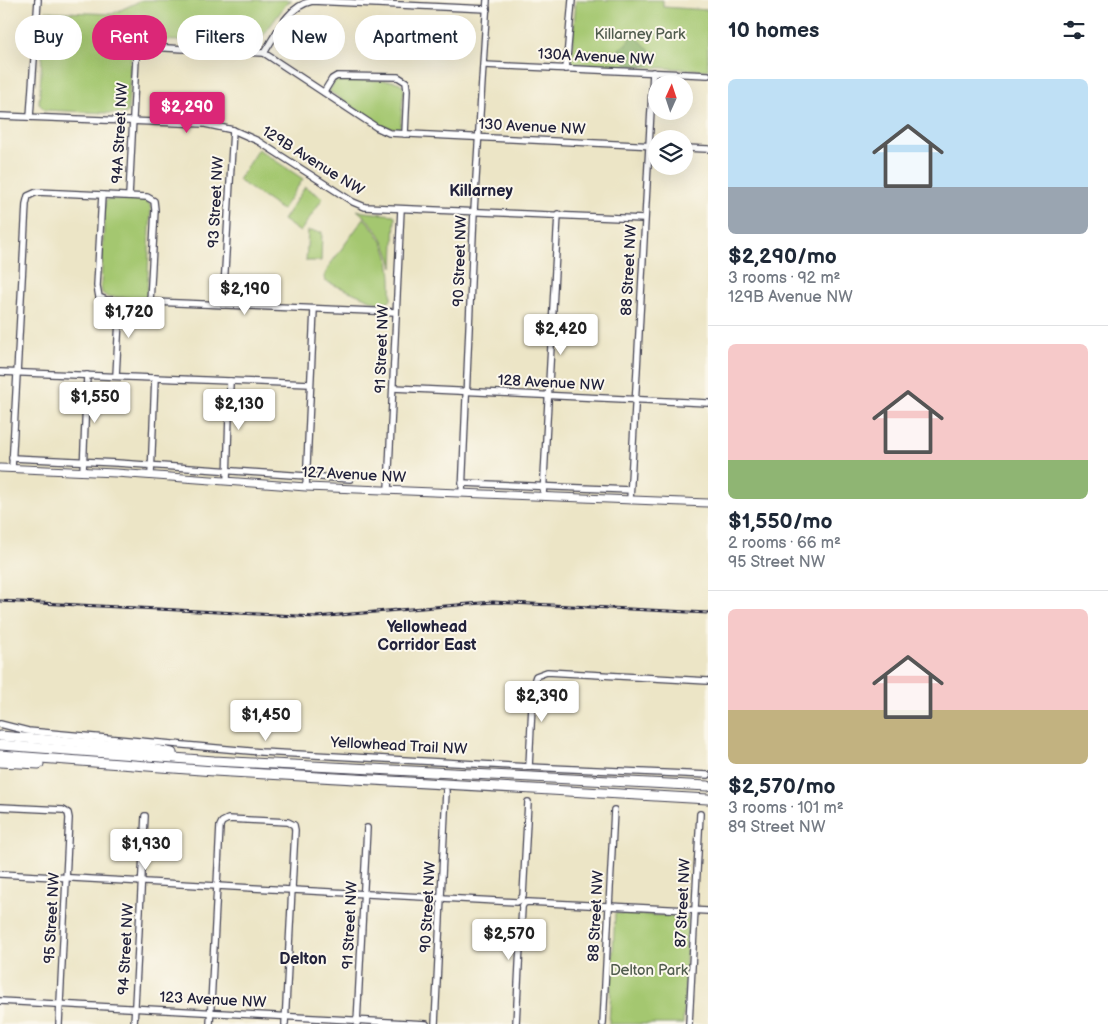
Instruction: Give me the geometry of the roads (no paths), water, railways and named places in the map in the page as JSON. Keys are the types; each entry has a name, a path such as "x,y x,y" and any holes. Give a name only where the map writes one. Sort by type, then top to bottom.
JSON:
{"highway":[{"path":"0,736 146,748 214,760"},
{"name":"Yellowhead Trail NW","path":"0,745 214,760 708,786"},
{"path":"0,755 130,765 708,799"},
{"path":"0,762 84,766 130,765"}],"main road":[{"name":"127 Avenue NW","path":"0,468 151,475 306,487 708,503"}],"street":[{"path":"30,117 38,0"},
{"name":"90 Street NW","path":"462,493 474,211 487,0"},
{"path":"566,69 572,0"},
{"path":"264,53 290,13 300,5 312,1 413,3 487,9"},
{"name":"94A Street NW","path":"129,196 136,59 139,51 147,47 264,53"},
{"name":"130 Avenue NW","path":"264,53 383,131 406,134 648,146"},
{"name":"130A Avenue NW","path":"484,65 708,76"},
{"name":"88 Street NW","path":"649,130 653,72"},
{"path":"324,92 332,79 337,76 398,77 406,82 408,90 406,134"},
{"name":"129B Avenue NW","path":"0,116 205,124 233,130 258,141 358,205 372,208 558,214 644,219"},
{"name":"93 Street NW","path":"223,305 233,130"},
{"name":"88 Street NW","path":"630,500 648,146"},
{"path":"693,148 708,149"},
{"path":"12,468 26,204 28,196 36,192 146,197 154,201 150,302"},
{"path":"102,195 97,286 99,297 106,300 396,312"},
{"name":"91 Street NW","path":"388,490 401,209"},
{"path":"543,496 558,214"},
{"path":"116,376 120,301"},
{"path":"306,487 314,309"},
{"path":"0,372 310,384"},
{"path":"83,472 87,375"},
{"path":"151,475 155,378"},
{"path":"227,481 230,381"},
{"name":"128 Avenue NW","path":"393,388 708,403"},
{"name":"127 Avenue NW","path":"12,458 152,465 350,479"},
{"path":"462,483 630,490"},
{"path":"529,767 533,685 536,676 547,672 708,680"},
{"name":"Yellowhead Trail NW","path":"0,724 28,731 80,734 219,749 529,767 708,775"},
{"name":"90 Street NW","path":"435,1024 446,791"},
{"path":"516,1024 528,802"},
{"name":"95 Street NW","path":"0,807 63,810 68,813 59,1024"},
{"name":"88 Street NW","path":"603,1024 614,810"},
{"name":"87 Street NW","path":"689,1024 700,814"},
{"name":"94 Street NW","path":"134,1024 145,816"},
{"path":"210,1024 220,826 222,822 228,819 288,822 294,825 296,830 285,1024"},
{"name":"91 Street NW","path":"357,1022 367,828"},
{"path":"0,874 708,911"},
{"name":"123 Avenue NW","path":"0,1001 286,1016 357,1022 426,1024"}],"railway":[{"path":"0,601 316,617 493,602 708,613"}],"district":[{"name":"Killarney","path":"481,191"},
{"name":"Yellowhead Corridor East","path":"427,636"},
{"name":"Delton","path":"303,959"}],"park label":[{"name":"Killarney Park","path":"640,34"},
{"name":"Delton Park","path":"649,970"}]}
